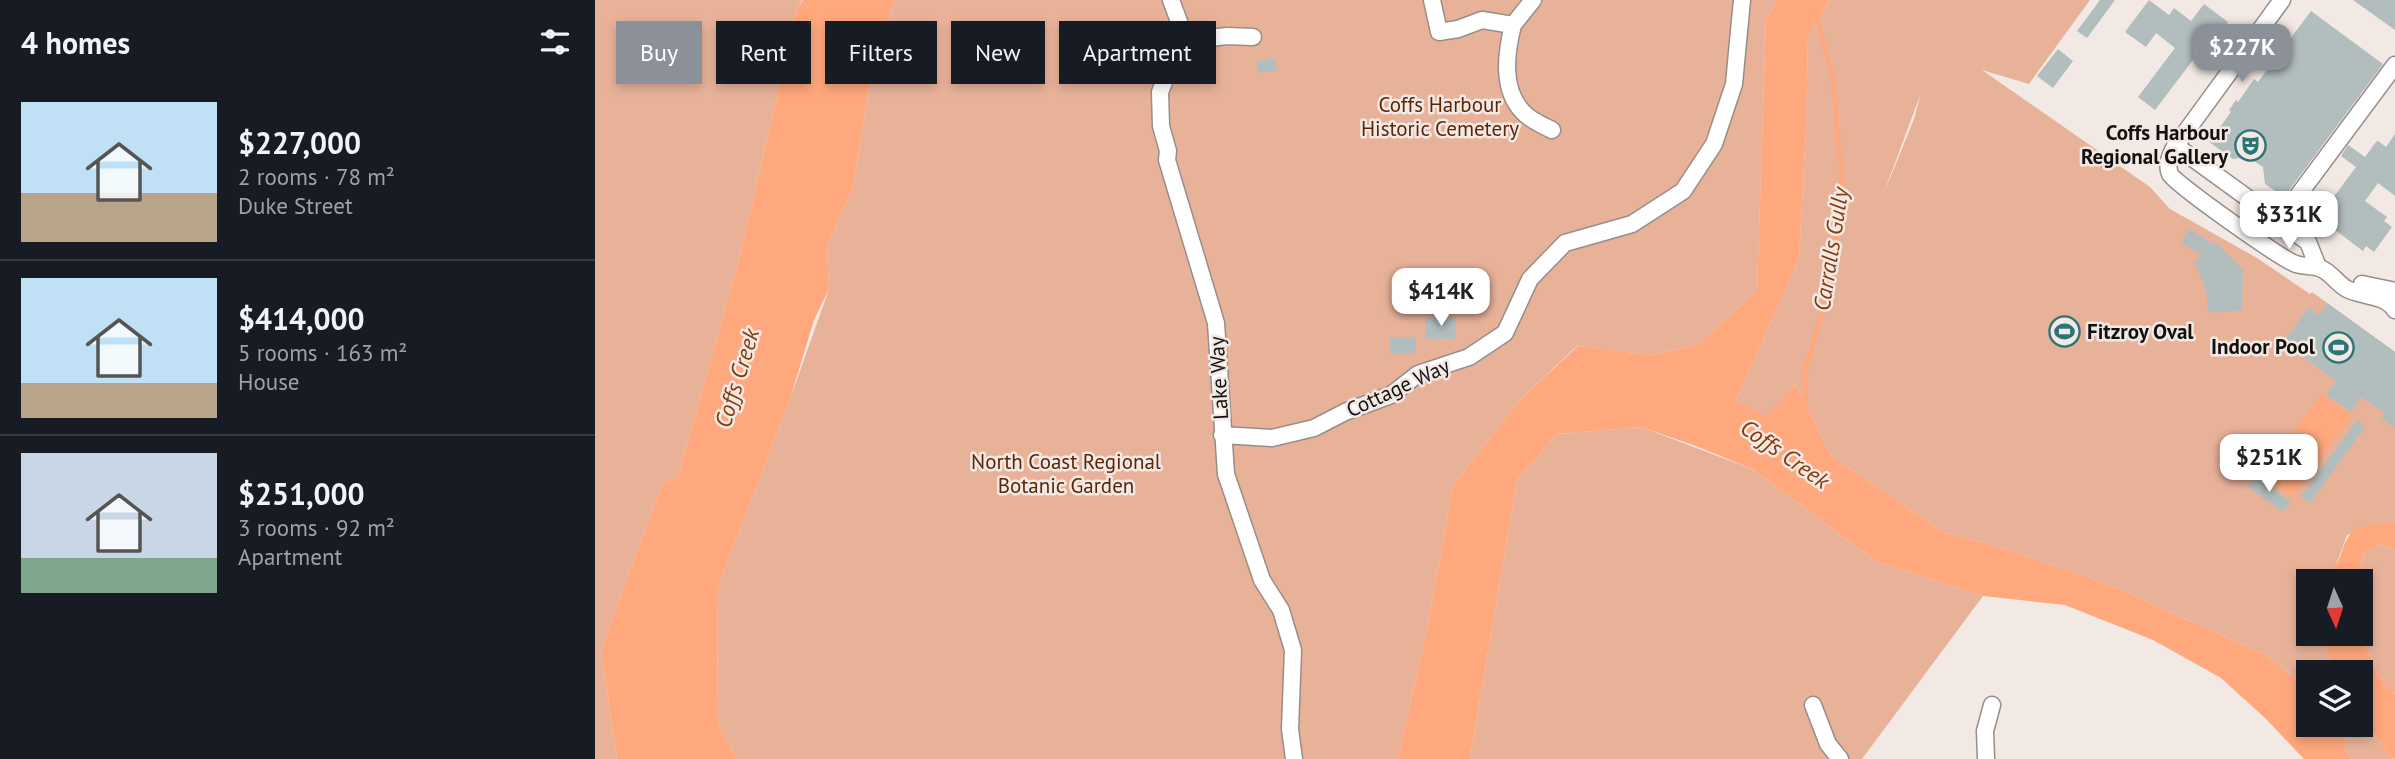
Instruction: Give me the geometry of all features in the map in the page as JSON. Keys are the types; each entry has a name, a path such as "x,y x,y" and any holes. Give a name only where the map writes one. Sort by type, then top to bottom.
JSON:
{"street":[{"path":"1171,0 1179,21"},
{"path":"1432,0 1439,32 1458,29 1482,20 1513,25"},
{"path":"1533,0 1513,25 1508,47 1507,71 1512,93 1522,111 1552,130"},
{"name":"Cottage Way","path":"1222,435 1272,438 1314,428 1345,412 1391,396 1418,374 1469,356 1505,332 1530,279 1565,243 1632,224 1683,191 1714,144 1734,84 1742,0"},
{"path":"2282,0 2175,147 2169,159 2169,170 2172,177 2294,264 2395,291"},
{"path":"1216,37 1253,37"},
{"path":"2279,221 2395,65"},
{"name":"Lake Way","path":"1164,84 1160,92 1161,126 1168,151 1167,160 1216,323 1226,474 1262,580 1281,610 1293,650 1290,729 1294,759"},
{"path":"2175,147 2308,242 2325,271 2346,288 2387,301 2395,310"},
{"path":"1813,705 1828,744 1840,759"},
{"path":"1986,759 1985,731 1992,705"}],"green space":[{"path":"595,0 802,0 795,21 716,21 716,84 780,84 738,264 678,476 663,482 601,650 617,759 595,759"},
{"name":"North Coast Regional Botanic Garden","path":"895,0 1778,0 1766,19 1757,291 1697,345 1651,355 1577,346 1519,401 1453,486 1428,625 1398,759 737,759 718,725 717,589 829,289 827,246 853,188 870,84 937,84 937,21 887,21"},
{"path":"1830,0 2090,0 2029,84 1982,70 2150,187 2170,209 2257,258 2310,294 2312,292 2395,352 2395,523 2386,523 2347,535 2335,569 2296,569 2296,646 2325,646 2331,660 2296,660 2296,679 2264,654 2105,583 1996,546 1945,533 1831,456 1796,384 1765,418 1736,400 1799,259 1808,35","holes":["1921,93 1914,119 1882,198"]},
{"path":"1641,427 1752,469 1875,561 1983,596 1862,759 1470,759 1517,480 1557,434"},
{"path":"2379,544 2395,549 2395,694 2377,674 2367,646 2373,646 2373,569 2360,569 2363,554"},
{"path":"2373,733 2393,759 2352,759 2346,751 2344,737 2373,737"}],"water":[{"name":"Coffs Creek","path":"803,0 895,0 887,21 825,21 825,84 870,84 853,188 827,246 829,289 814,320 790,399 717,589 718,725 737,759 617,759 601,650 663,482 678,476 738,264 780,84 811,84 811,21 795,21"},
{"name":"Coffs Creek","path":"1778,0 1830,0 1808,35 1799,259 1736,400 1765,417 1796,384 1831,456 1945,533 1996,546 2105,583 2264,654 2296,679 2296,737 2344,737 2346,751 2352,759 2304,759 2265,718 2221,678 2153,640 2065,605 1983,596 1875,561 1752,469 1641,427 1557,434 1517,480 1470,759 1398,759 1428,625 1453,486 1519,401 1578,346 1651,355 1697,345 1757,291 1766,19"},
{"path":"2322,394 2352,416 2292,497 2261,475"},
{"path":"2395,523 2395,549 2379,544 2363,554 2360,569 2333,569 2349,536 2363,526"},
{"path":"2325,646 2367,646 2372,660 2331,660"},
{"path":"2373,663 2377,674 2395,694 2395,759 2373,733"}],"building":[{"path":"2100,0 2115,0 2087,38 2077,31"},
{"path":"2149,0 2169,15 2174,8 2191,21 2204,4 2228,22 2197,64 2193,60 2155,110 2138,97 2175,48 2156,33 2146,47 2125,32"},
{"path":"2353,0 2395,0 2395,30"},
{"path":"2311,11 2383,64 2284,197 2265,184 2263,167 2248,157 2233,159 2209,142 2231,112 2229,110 2236,100 2238,102 2254,79 2258,82"},
{"path":"2058,49 2073,61 2053,88 2037,76"},
{"path":"1275,58 1277,70 1258,73 1257,61"},
{"path":"2395,134 2395,196 2378,183 2365,201 2387,217 2384,221 2392,227 2374,252 2366,246 2363,251 2323,221 2325,217 2321,214 2356,167 2341,156 2348,145 2365,157 2376,142 2386,147"},
{"path":"2189,229 2214,244 2216,242 2243,270 2242,310 2209,313 2205,286 2194,262 2202,255 2181,243"},
{"name":"Indoor Pool","path":"2327,303 2395,352 2395,428 2381,418 2385,413 2361,397 2351,412 2326,395 2336,381 2293,349 2297,345 2286,338 2309,307 2319,315"},
{"path":"1425,318 1456,318 1456,339 1425,339"},
{"path":"1390,337 1416,337 1416,353 1390,353"},
{"path":"2357,420 2365,427 2310,503 2301,497"},
{"path":"2256,477 2291,502 2283,512 2248,487"}],"waterway":[{"name":"Carralls Gully","path":"1805,404 1805,371 1830,285 1843,192 1833,80 1816,14"}],"place":[{"name":"Coffs Harbour Regional Gallery","path":"2251,145"},
{"name":"Fitzroy Oval","path":"2064,332"},
{"name":"Indoor Pool","path":"2338,347"}],"park label":[{"name":"Coffs Harbour Historic Cemetery","path":"1440,117"}]}
